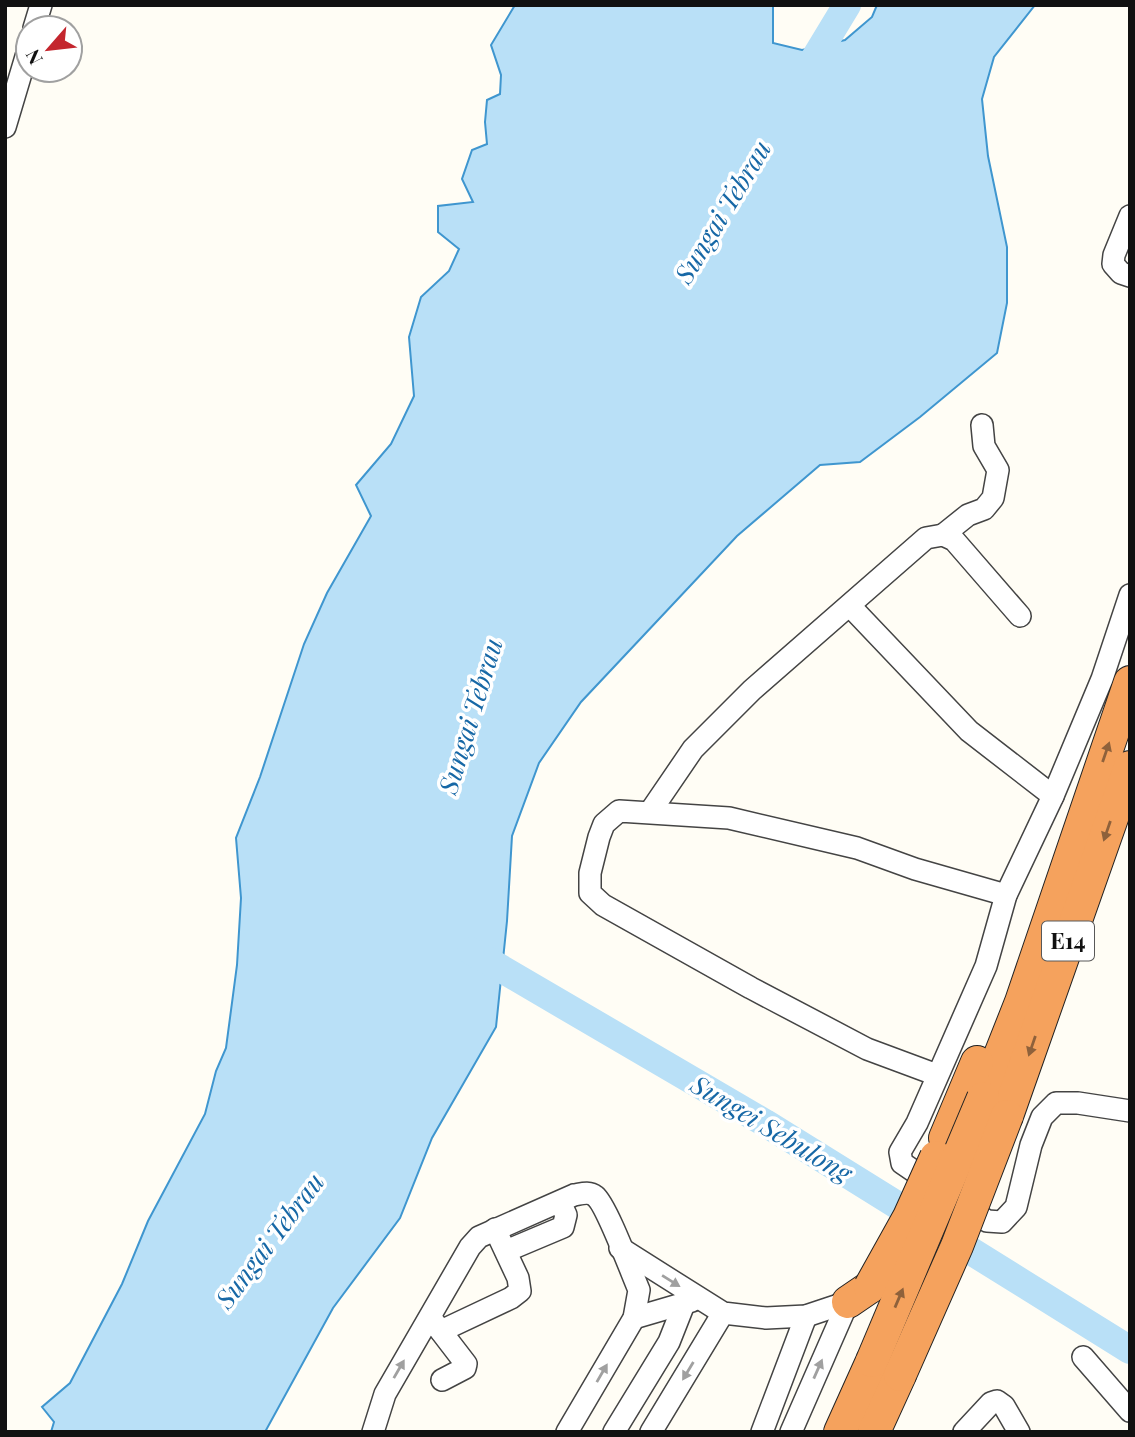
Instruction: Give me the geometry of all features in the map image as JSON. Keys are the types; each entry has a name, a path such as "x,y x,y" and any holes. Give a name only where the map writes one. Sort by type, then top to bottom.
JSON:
{"highway":[{"name":"E14","path":"995,1107 1021,1002 1130,682"},
{"name":"E14","path":"874,1432 886,1368 995,1107 1130,767"},
{"path":"859,1294 909,1217 1006,990 1052,909"},
{"name":"E14","path":"840,1432 886,1368"}],"street":[{"path":"5,127 18,84"},
{"path":"1130,216 1113,264 1121,273 1130,276"},
{"path":"650,812 692,749 752,690 926,538 943,535 968,515 984,509 993,498 998,470 984,446 982,425"},
{"path":"943,535 954,540 1020,616"},
{"path":"1130,595 1102,679 1053,796 1006,895 986,966 917,1123 900,1152 902,1163 987,1221 1002,1222 1016,1206 1031,1146 1042,1117 1056,1103 1077,1102 1130,1111"},
{"path":"850,606 969,731 1053,796"},
{"path":"937,1075 867,1049 603,905 590,893 590,873 604,824 619,811 729,818 857,848 915,869 1006,895"},
{"path":"373,1432 385,1394 435,1323 470,1247 479,1237 495,1229 584,1193 594,1195 606,1210 639,1290 634,1318 567,1432"},
{"path":"506,1251 563,1227 566,1215 560,1202"},
{"path":"435,1323 511,1298 520,1292 518,1278 495,1229"},
{"path":"620,1248 691,1301 723,1313 766,1318 806,1317 859,1294"},
{"path":"790,1432 859,1294"},
{"path":"634,1318 691,1301"},
{"path":"614,1432 691,1301"},
{"path":"651,1432 723,1313"},
{"path":"762,1432 806,1317"},
{"path":"435,1323 466,1364 461,1371 442,1380"},
{"path":"1083,1357 1130,1411"},
{"path":"964,1432 991,1403 997,1401 1004,1406 1019,1432"}],"water":[{"path":"515,5 773,5 773,43 802,50 845,40 872,17 877,5 1035,5 994,57 982,99 988,156 1007,247 1007,303 997,353 920,417 860,462 820,465 737,536 581,702 539,763 512,836 507,921 496,1027 432,1138 400,1218 333,1308 265,1432 51,1432 54,1422 42,1407 70,1383 122,1284 148,1221 205,1114 216,1071 226,1048 237,965 241,898 236,838 260,777 304,644 327,593 371,516 356,485 391,444 414,396 409,337 421,297 449,271 459,249 438,232 438,206 473,202 462,179 472,150 487,144 487,100 500,94 501,75 491,45"}],"waterway":[{"name":"Sungai Tebrau","path":"804,76 847,5"},
{"name":"Sungei Sebulong","path":"471,951 765,1123 1130,1350"}]}
